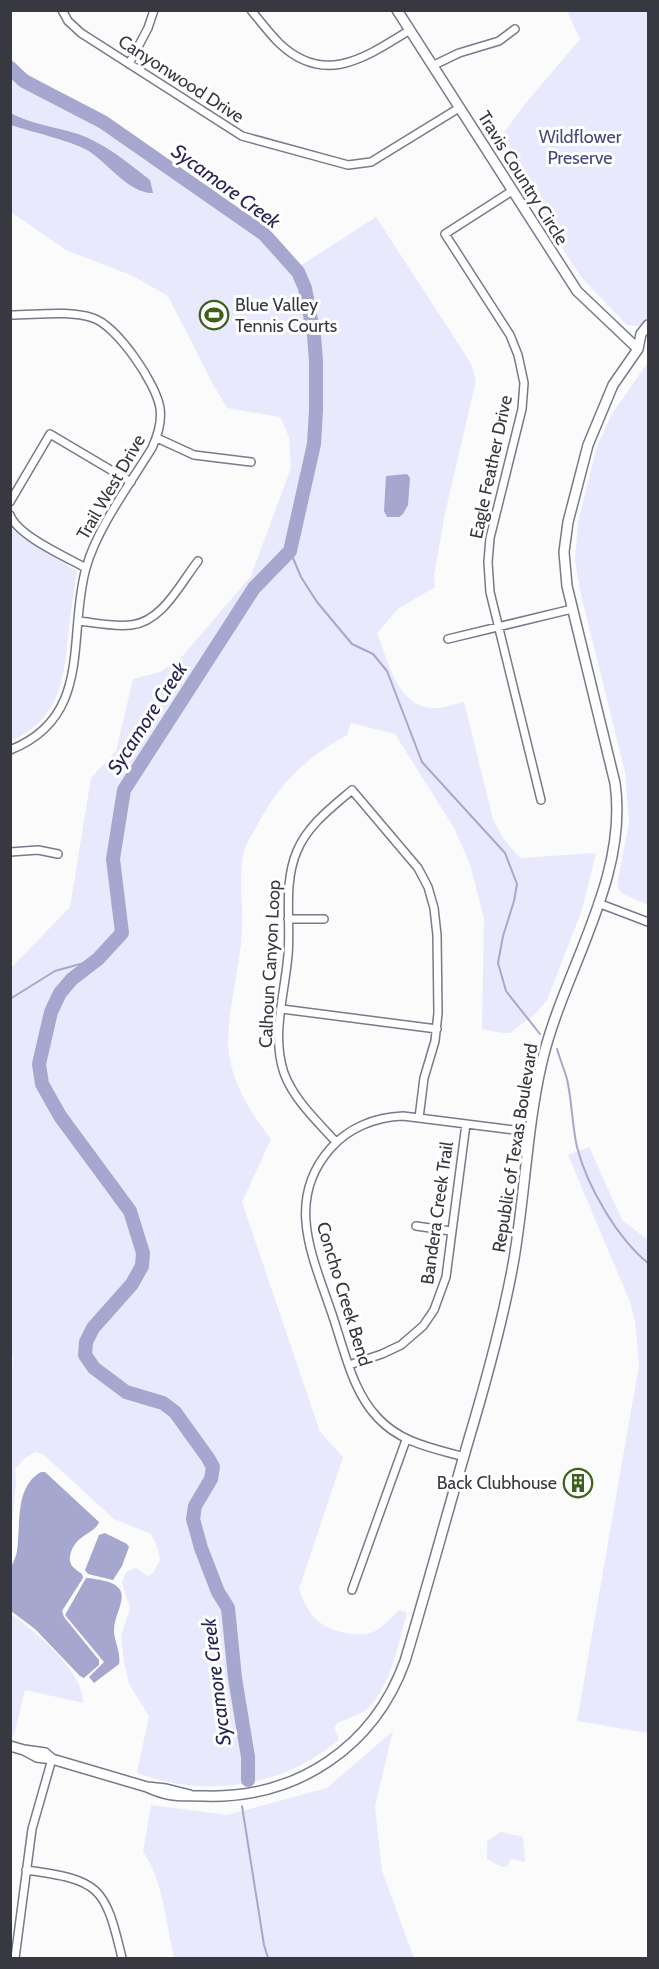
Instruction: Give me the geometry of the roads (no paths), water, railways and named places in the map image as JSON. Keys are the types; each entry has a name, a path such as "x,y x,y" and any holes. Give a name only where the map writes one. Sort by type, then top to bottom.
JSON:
{"street":[{"name":"Canyonwood Drive","path":"62,10 68,21 81,33 242,136 348,165 363,164 380,158 459,108"},
{"path":"129,64 146,34 153,10"},
{"path":"251,10 278,43 305,60 330,65 356,61 410,30"},
{"name":"Travis Country Circle","path":"397,10 577,291 638,349"},
{"path":"432,66 459,53 499,41 515,29"},
{"name":"Eagle Feather Drive","path":"512,191 445,234 510,335 518,355 524,383 522,409 490,538 488,562 490,592 542,800"},
{"name":"Trail West Drive","path":"10,315 81,315 96,319 112,330 124,343 156,394 161,420 157,438 102,530 86,568 72,682 64,701 55,717 41,732 10,750"},
{"name":"Republic of Texas Boulevard","path":"10,1746 45,1753 52,1759 147,1788 173,1790 190,1795 220,1796 247,1793 299,1778 341,1753 372,1722 394,1689 405,1660 464,1457 506,1303 519,1224 530,1132 546,1046 614,854 618,825 616,794 572,609 564,552 568,522 588,445 619,375 638,349 641,334 648,325"},
{"path":"638,349 648,345"},
{"path":"10,502 50,434 131,482"},
{"path":"157,438 194,455 251,462"},
{"path":"10,515 21,531 86,568"},
{"path":"79,621 129,625 147,621 162,608 198,561"},
{"path":"448,639 572,609"},
{"name":"Calhoun Canyon Loop","path":"336,1142 294,1094 284,1073 279,1050 288,954 289,878 297,849 313,825 352,790 412,859 428,887 436,920 437,1029 424,1078 419,1118"},
{"path":"10,852 38,850 58,854"},
{"path":"598,903 648,922"},
{"path":"288,920 324,918"},
{"path":"282,1009 437,1029"},
{"name":"Concho Creek Bend","path":"464,1457 406,1440 386,1426 371,1410 349,1365 309,1243 305,1218 307,1193 313,1173 336,1142 358,1127 371,1122 393,1117 419,1118 530,1132"},
{"name":"Bandera Creek Trail","path":"349,1365 392,1350 410,1339 434,1310 444,1285 466,1124"},
{"path":"416,1226 452,1231"},
{"path":"352,1590 406,1440"},
{"path":"15,1959 32,1829 52,1759"},
{"path":"26,1870 69,1876 98,1893 110,1912 122,1959"}],"water":[{"path":"10,113 35,123 78,134 98,143 150,180 153,193 144,192 127,183 94,155 79,146 11,125"},
{"path":"407,474 410,478 408,505 399,517 387,517 384,511 386,476"},
{"path":"41,1472 45,1472 99,1522 94,1529 78,1541 71,1552 71,1563 83,1578 62,1611 64,1617 99,1660 99,1665 84,1678 35,1629 11,1611 10,1573 17,1551 20,1508 26,1487"},
{"path":"105,1533 129,1547 122,1566 113,1580 88,1574 85,1570 99,1535"},
{"path":"86,1578 115,1585 120,1589 122,1595 114,1632 119,1664 94,1683 89,1677 104,1662 65,1615"}],"waterway":[{"name":"Sycamore Creek","path":"10,68 24,81 103,122 264,234 298,272 305,288 314,336 316,361 314,444 290,551 254,588 124,790 113,859 122,933 98,959 72,979 60,993 51,1012 39,1064 42,1084 60,1116 130,1211 143,1253 142,1266 132,1284 93,1328 86,1342 85,1355 94,1368 126,1392 163,1403 175,1412 213,1467 211,1479 195,1506 193,1519 201,1548 218,1592 228,1608 235,1678 248,1757 248,1780"},
{"path":"290,551 301,577 317,602 352,644 373,654 387,671 422,762 505,853 517,884 498,963 506,991 540,1034"},
{"path":"10,999 55,971 98,959"},
{"path":"557,1049 567,1079 577,1147 588,1178 615,1226 625,1240 648,1263"},
{"name":"Sycamore Creek","path":"242,1806 268,1958"}],"place":[{"name":"Blue Valley Tennis Courts","path":"214,315"},
{"name":"Back Clubhouse","path":"578,1483"}],"park label":[{"name":"Wildflower Preserve","path":"580,147"}]}
